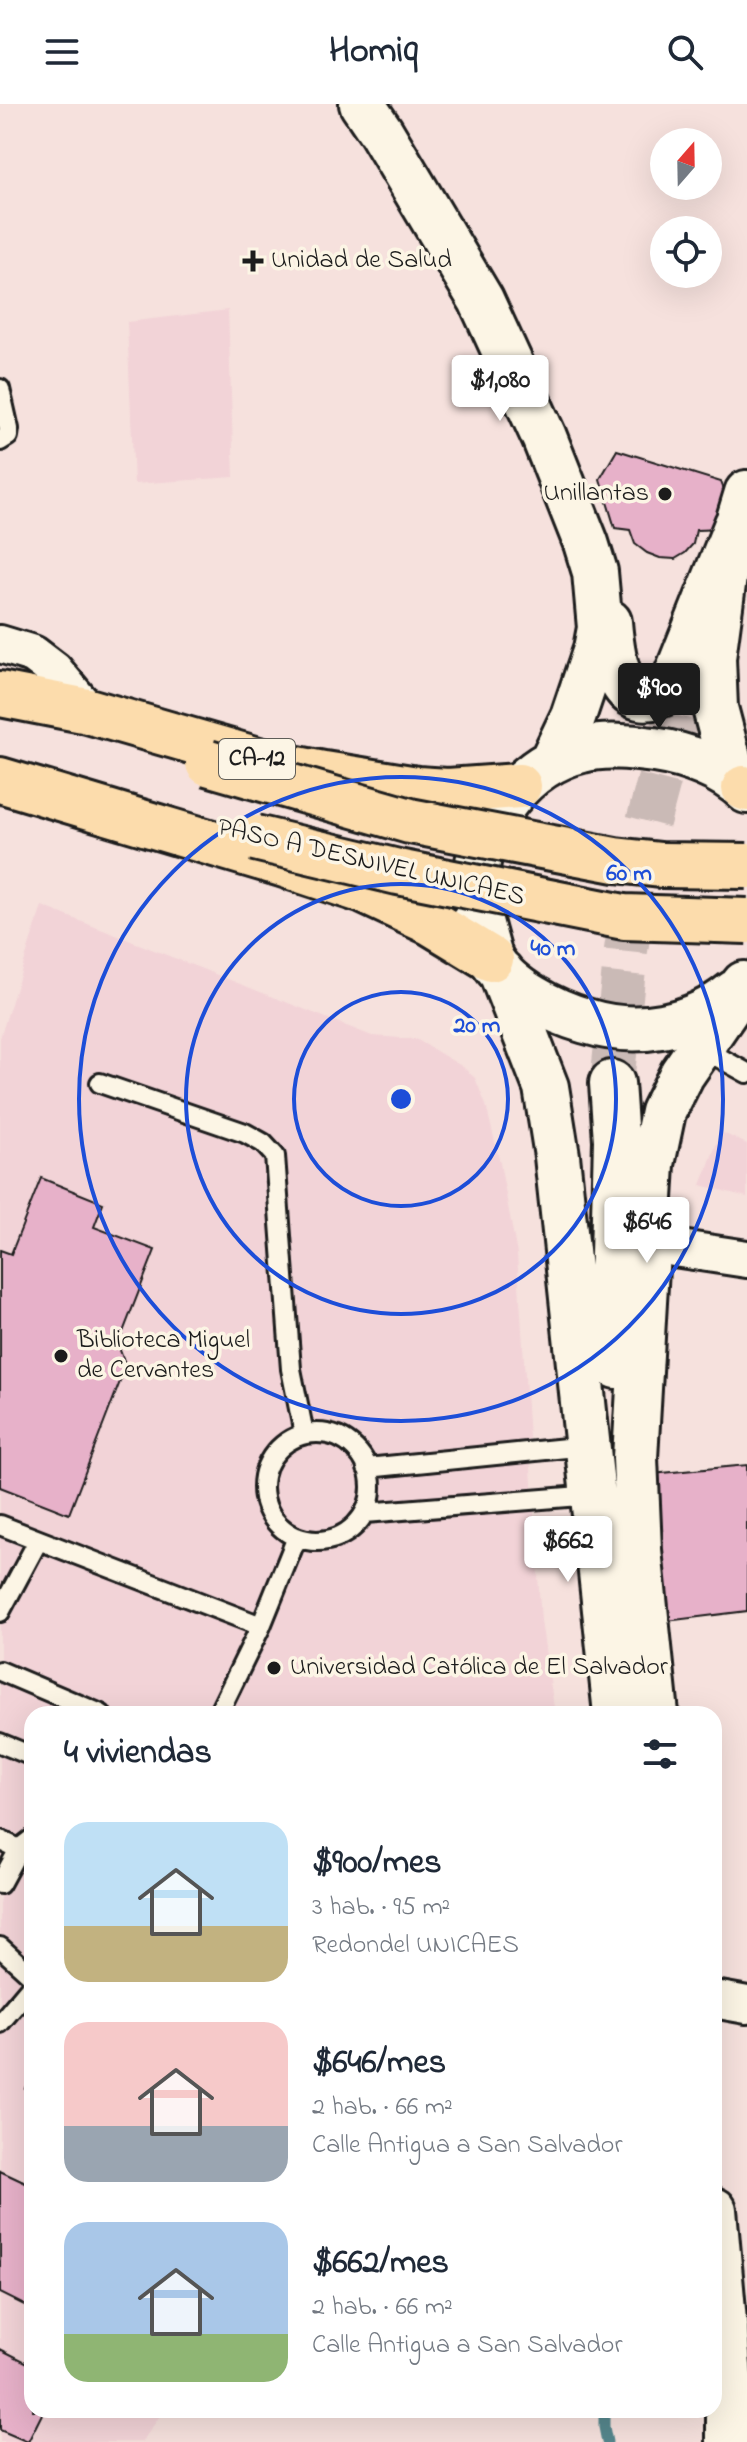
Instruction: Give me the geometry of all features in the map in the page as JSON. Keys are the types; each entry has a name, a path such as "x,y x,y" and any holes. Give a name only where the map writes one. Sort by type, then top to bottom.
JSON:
{"highway":[{"name":"CA-12","path":"0,694 88,711 272,764 324,774 448,791 535,774"},
{"name":"PASO A DESNIVEL UNICAES","path":"0,694 208,763 424,824 615,860 661,865 747,866"},
{"name":"PASO A DESNIVEL UNICAES","path":"0,778 398,872 624,917 747,921"},
{"path":"0,778 364,891 430,922 496,965"}],"main road":[{"path":"362,104 481,300 544,437 586,543 607,607 616,673 624,687 639,698 658,697 671,689 737,526"},
{"path":"684,688 737,526"},
{"path":"737,526 713,658 715,708 743,787"},
{"path":"535,774 573,717 600,628 595,572 586,543"},
{"path":"615,1706 557,1156 546,1087 477,913 477,867 495,820 510,796 535,774 582,750 614,747 664,752 693,760 743,787"},
{"path":"496,965 532,997 565,1015 620,1028 685,1036"},
{"path":"655,1706 639,1550 635,1458 652,1164 663,1112 682,1074 685,1036 745,982"},
{"path":"612,1083 616,1140 612,1294 618,1394 619,1408 635,1458"},
{"path":"722,2232 732,2259 729,2442"},
{"path":"703,2418 710,2442"}],"street":[{"path":"0,644 33,654 54,670 88,711"},
{"path":"647,1242 747,1259"},
{"path":"722,2000 747,2005"}],"lane":[{"path":"0,389 9,429 8,436 0,441"},
{"path":"685,1036 747,1073"},
{"path":"100,1083 245,1133 263,1143 275,1156 291,1369 304,1434"},
{"path":"304,1434 335,1436 349,1443 360,1454 367,1468 371,1483 365,1513 342,1535 312,1541 297,1537 273,1519 266,1506 264,1475 269,1461 278,1449 304,1434"},
{"path":"367,1468 586,1446"},
{"path":"365,1513 593,1495"},
{"path":"0,1525 261,1626"},
{"path":"222,1706 261,1626 297,1537"},
{"path":"0,1612 38,1541"},
{"path":"0,1671 82,1706"},
{"path":"0,1743 24,1753"},
{"path":"0,1840 24,1844"},
{"path":"0,1884 24,1847"},
{"path":"0,1947 24,1969"},
{"path":"0,2023 24,1994"}],"shaded area":[{"path":"228,310 234,477 134,484 127,322"},
{"name":"Universidad Católica de El Salvador","path":"42,906 372,1036 416,1039 463,1067 475,1078 486,1105 500,1163 517,1254 541,1621 554,1706 24,1706 24,2418 158,2418 142,2442 0,2442 0,1038"},
{"path":"721,1132 747,1144 747,1197 701,1185"}],"building":[{"name":"Unillantas","path":"617,450 721,482 730,505 724,529 696,530 693,544 675,559 647,553 635,544 630,530 615,528 600,479"},
{"name":"Biblioteca Miguel de Cervantes","path":"41,1178 103,1203 94,1227 155,1250 118,1345 126,1366 69,1514 0,1487 0,1250 11,1254"},
{"path":"747,1465 747,1611 667,1621 652,1474"},
{"path":"0,2171 24,2182 24,2305 0,2293"},
{"path":"0,2349 24,2361 24,2418 40,2418 28,2442 0,2430"}],"waterway":[{"path":"604,2418 607,2442"}],"tunnel":[{"path":"612,1083 626,950 644,837 684,688"}],"place":[{"name":"Unidad de Salud","path":"253,261"},
{"name":"Unillantas","path":"665,494"},
{"name":"Biblioteca Miguel de Cervantes","path":"61,1356"},
{"name":"Universidad Católica de El Salvador","path":"274,1668"}]}
